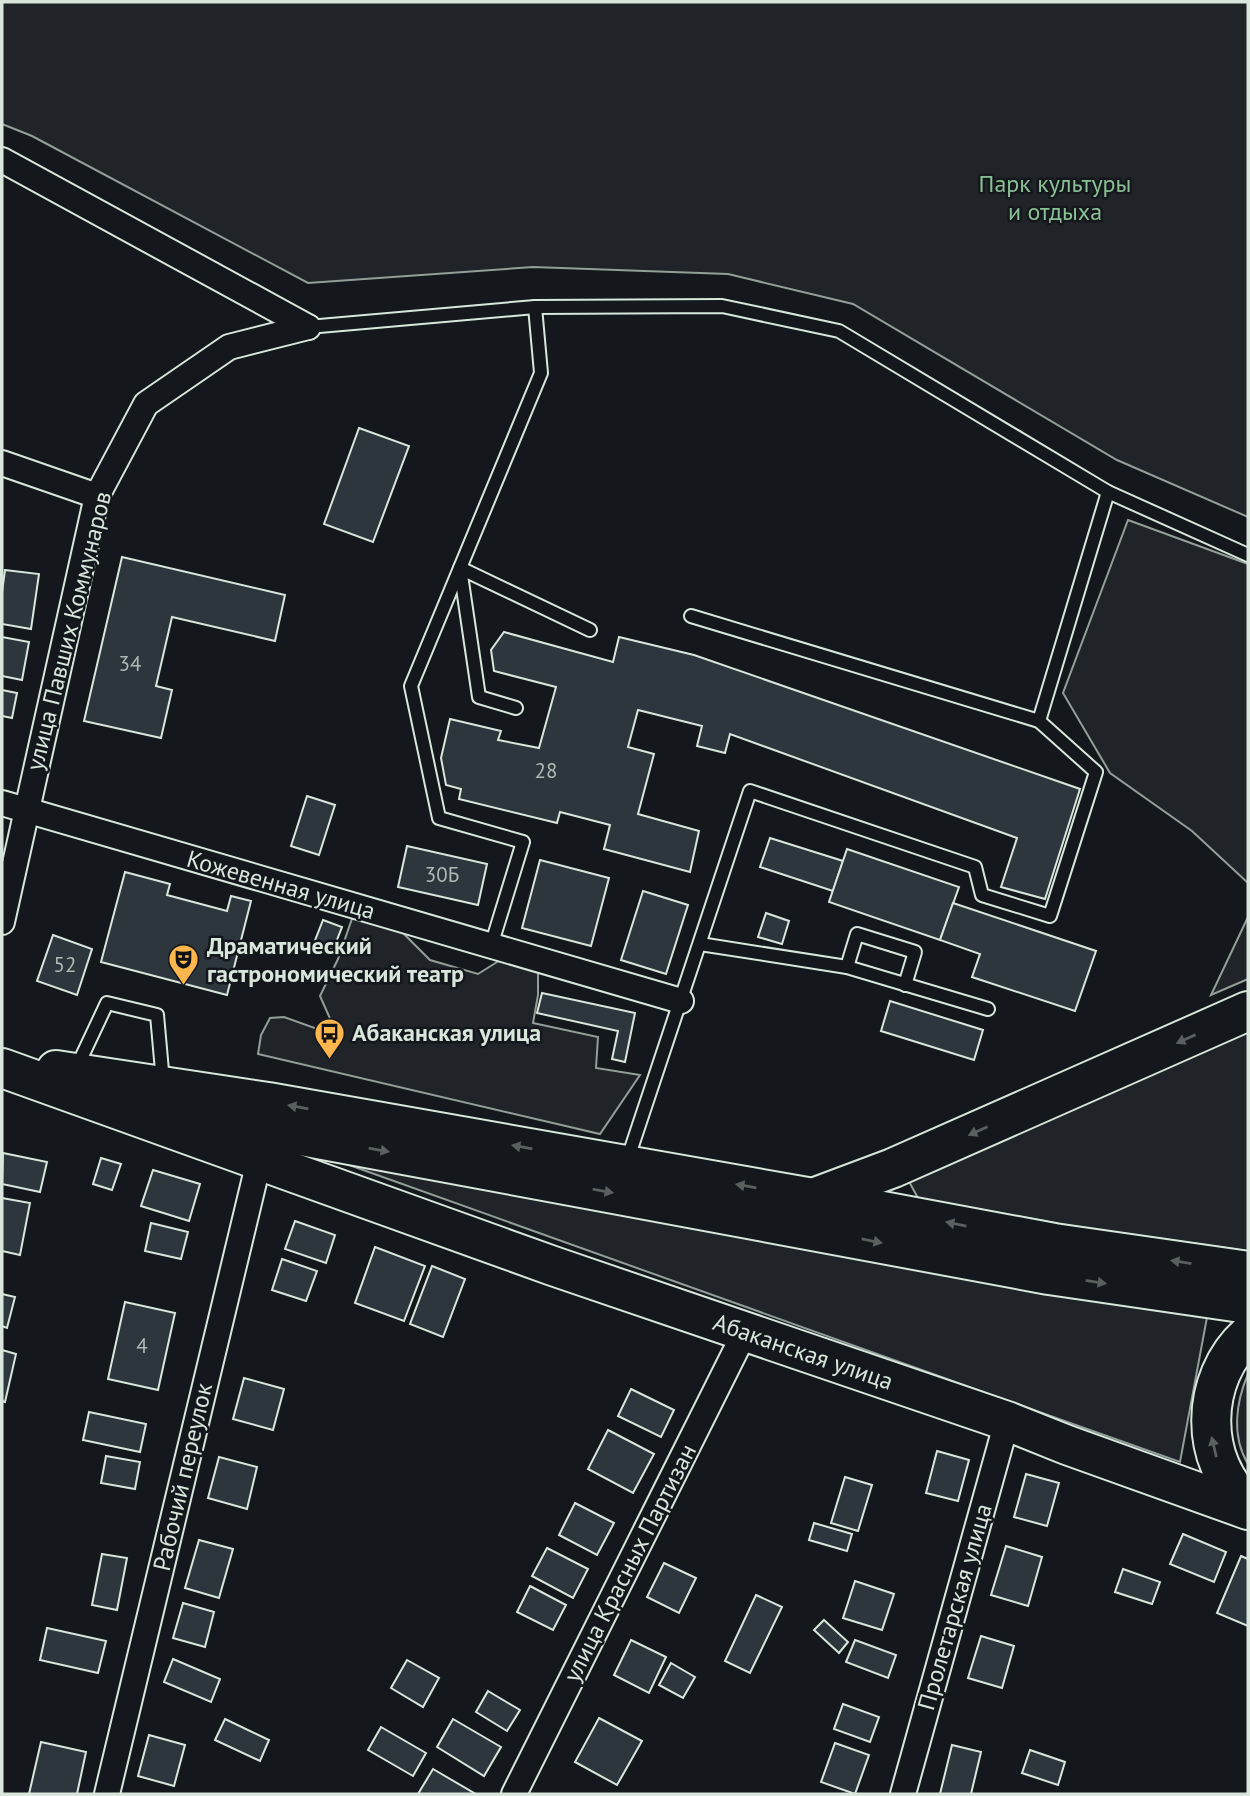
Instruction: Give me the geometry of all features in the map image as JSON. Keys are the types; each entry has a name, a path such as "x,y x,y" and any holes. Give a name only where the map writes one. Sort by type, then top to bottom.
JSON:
{"main road":[{"path":"813,1198 893,1168 1248,1011"},
{"path":"2,1065 268,1102 1054,1243 1248,1271"},
{"path":"2,1065 264,1129 1049,1275 1248,1304"},
{"name":"Абаканская улица","path":"2,1065 259,1161 553,1266 1007,1420 1067,1445 1248,1507"},
{"path":"1248,1335 1228,1359 1220,1376 1210,1415 1213,1446 1223,1475 1248,1507"}],"street":[{"path":"2,160 308,327"},
{"name":"улица Павших Коммунаров","path":"2,922 97,496 146,404 229,347 308,327"},
{"path":"2,463 97,496"},
{"name":"Кожевенная улица","path":"2,803 681,1001"},
{"name":"Рабочий переулок","path":"107,1794 259,1161"},
{"name":"улица Красных Партизан","path":"514,1794 745,1332"},
{"name":"Пролетарская улица","path":"903,1794 1007,1420"}],"lane":[{"path":"308,327 535,307 722,306 839,331 1108,492 1248,555"},
{"path":"491,947 523,842 439,818 411,687 541,373 535,307"},
{"path":"1039,721 1108,492"},
{"path":"460,568 590,630"},
{"path":"460,568 479,697 516,708"},
{"path":"626,1166 750,791 975,867 982,895 1050,916 1096,772 1039,721 691,615"},
{"path":"847,967 857,934 915,952 905,985"},
{"path":"699,944 847,967 988,1009"},
{"path":"74,1073 107,1003 157,1015 163,1086"}],"green space":[{"name":"Парк культуры и отдыха","path":"2,2 1248,2 1248,517 1117,460 853,304 728,274 533,267 308,283 32,136 2,124"},
{"path":"1128,520 1248,564 1248,883 1192,831 1110,773 1063,693"},
{"path":"354,913 391,921 430,960 478,974 505,957 538,971 538,995 533,1023 598,1037 596,1068 640,1075 600,1134 258,1054 261,1035 270,1018 284,1017 320,1030 332,1023 320,996 338,959"},
{"path":"1248,917 1248,979 1211,995"},
{"path":"1248,1027 1248,1251 1077,1227 918,1198 906,1176"},
{"path":"338,1161 1208,1312 1180,1462 1073,1424"},
{"path":"1248,1374 1248,1464 1239,1442 1237,1419"}],"building":[{"path":"359,428 409,446 373,542 324,524"},
{"path":"122,557 285,595 275,641 172,617 156,686 172,690 161,738 84,721"},
{"path":"5,570 39,574 31,629 2,624"},
{"path":"504,632 613,662 619,637 694,655 1080,789 1045,899 1001,887 1017,838 730,734 725,753 697,746 702,726 638,710 628,747 654,754 638,814 699,831 690,872 604,849 610,825 560,812 557,823 459,799 461,789 446,785 441,758 450,719 501,731 498,740 539,748 556,687 494,671 491,650"},
{"path":"2,637 29,642 22,680 2,676"},
{"path":"2,690 17,693 12,718 2,716"},
{"path":"307,796 335,805 319,855 291,846"},
{"path":"770,838 843,861 833,891 760,867"},
{"path":"407,846 487,864 478,905 398,887"},
{"path":"847,849 959,887 940,940 829,902"},
{"path":"540,860 609,878 591,946 522,928"},
{"path":"125,872 170,884 167,895 227,911 231,896 251,901 227,995 101,962"},
{"path":"643,891 688,905 666,974 621,960"},
{"path":"953,903 1096,951 1075,1011 972,977 980,954 940,940"},
{"path":"766,913 789,921 782,944 758,937"},
{"path":"323,920 342,927 333,950 314,943"},
{"path":"53,935 92,949 77,995 37,981"},
{"path":"542,993 635,1013 625,1062 612,1059 618,1031 537,1013"},
{"path":"890,1001 983,1030 974,1060 881,1031"},
{"path":"3,1153 47,1162 40,1192 2,1184"},
{"path":"101,1158 121,1164 112,1190 93,1184"},
{"path":"153,1170 200,1184 189,1221 141,1206"},
{"path":"2,1198 30,1203 20,1255 2,1251"},
{"path":"295,1221 335,1235 326,1263 285,1249"},
{"path":"151,1223 188,1232 181,1259 145,1251"},
{"path":"375,1247 425,1266 404,1321 355,1303"},
{"path":"282,1259 317,1271 306,1301 272,1290"},
{"path":"432,1266 465,1279 443,1337 410,1324"},
{"path":"2,1294 15,1297 7,1328 2,1326"},
{"path":"125,1302 175,1313 158,1390 108,1379"},
{"path":"2,1350 16,1354 5,1402 2,1401"},
{"path":"244,1378 284,1389 273,1430 233,1419"},
{"path":"631,1389 674,1410 661,1437 618,1416"},
{"path":"89,1412 146,1424 140,1452 83,1440"},
{"path":"608,1430 654,1454 633,1493 588,1469"},
{"path":"937,1451 969,1460 958,1501 926,1493"},
{"path":"106,1456 140,1462 135,1489 101,1483"},
{"path":"219,1457 257,1467 247,1509 208,1498"},
{"path":"1026,1474 1059,1483 1047,1526 1014,1517"},
{"path":"845,1477 872,1485 858,1531 831,1523"},
{"path":"575,1503 614,1523 597,1555 559,1535"},
{"path":"814,1523 852,1534 847,1551 809,1540"},
{"path":"1183,1534 1226,1552 1214,1582 1170,1564"},
{"path":"199,1540 233,1549 219,1598 185,1588"},
{"path":"1006,1546 1042,1557 1028,1606 991,1595"},
{"path":"547,1548 588,1569 573,1598 532,1576"},
{"path":"102,1554 127,1558 117,1610 92,1605"},
{"path":"1241,1556 1248,1559 1248,1626 1217,1613"},
{"path":"664,1563 696,1578 679,1613 647,1597"},
{"path":"1123,1569 1160,1582 1152,1604 1115,1592"},
{"path":"855,1581 894,1594 882,1630 843,1618"},
{"path":"530,1586 566,1605 553,1630 517,1612"},
{"path":"756,1595 782,1607 750,1673 725,1661"},
{"path":"183,1603 214,1612 205,1647 173,1638"},
{"path":"824,1620 848,1642 839,1653 814,1630"},
{"path":"47,1628 106,1641 98,1673 40,1660"},
{"path":"981,1636 1014,1646 1002,1688 968,1678"},
{"path":"631,1640 666,1657 649,1693 614,1675"},
{"path":"855,1640 896,1655 888,1678 846,1662"},
{"path":"173,1659 220,1679 211,1702 164,1682"},
{"path":"407,1660 439,1678 423,1707 391,1688"},
{"path":"671,1663 695,1677 683,1698 659,1685"},
{"path":"488,1691 520,1710 507,1731 476,1712"},
{"path":"843,1704 879,1717 870,1742 834,1729"},
{"path":"599,1718 642,1741 617,1785 575,1762"},
{"path":"225,1719 269,1740 260,1761 215,1740"},
{"path":"453,1719 501,1747 484,1776 437,1747"},
{"path":"381,1727 426,1753 413,1776 368,1750"},
{"path":"149,1735 185,1745 174,1786 138,1776"},
{"path":"41,1742 86,1752 77,1794 29,1794"},
{"path":"835,1743 869,1755 855,1794 821,1782"},
{"path":"952,1745 981,1752 971,1794 940,1794"},
{"path":"1030,1750 1065,1762 1058,1785 1022,1773"},
{"path":"433,1769 474,1793 418,1794"}],"place":[{"name":"Драматический гастрономический театр","path":"184,987"},
{"name":"Абаканская улица","path":"329,1060"}]}
